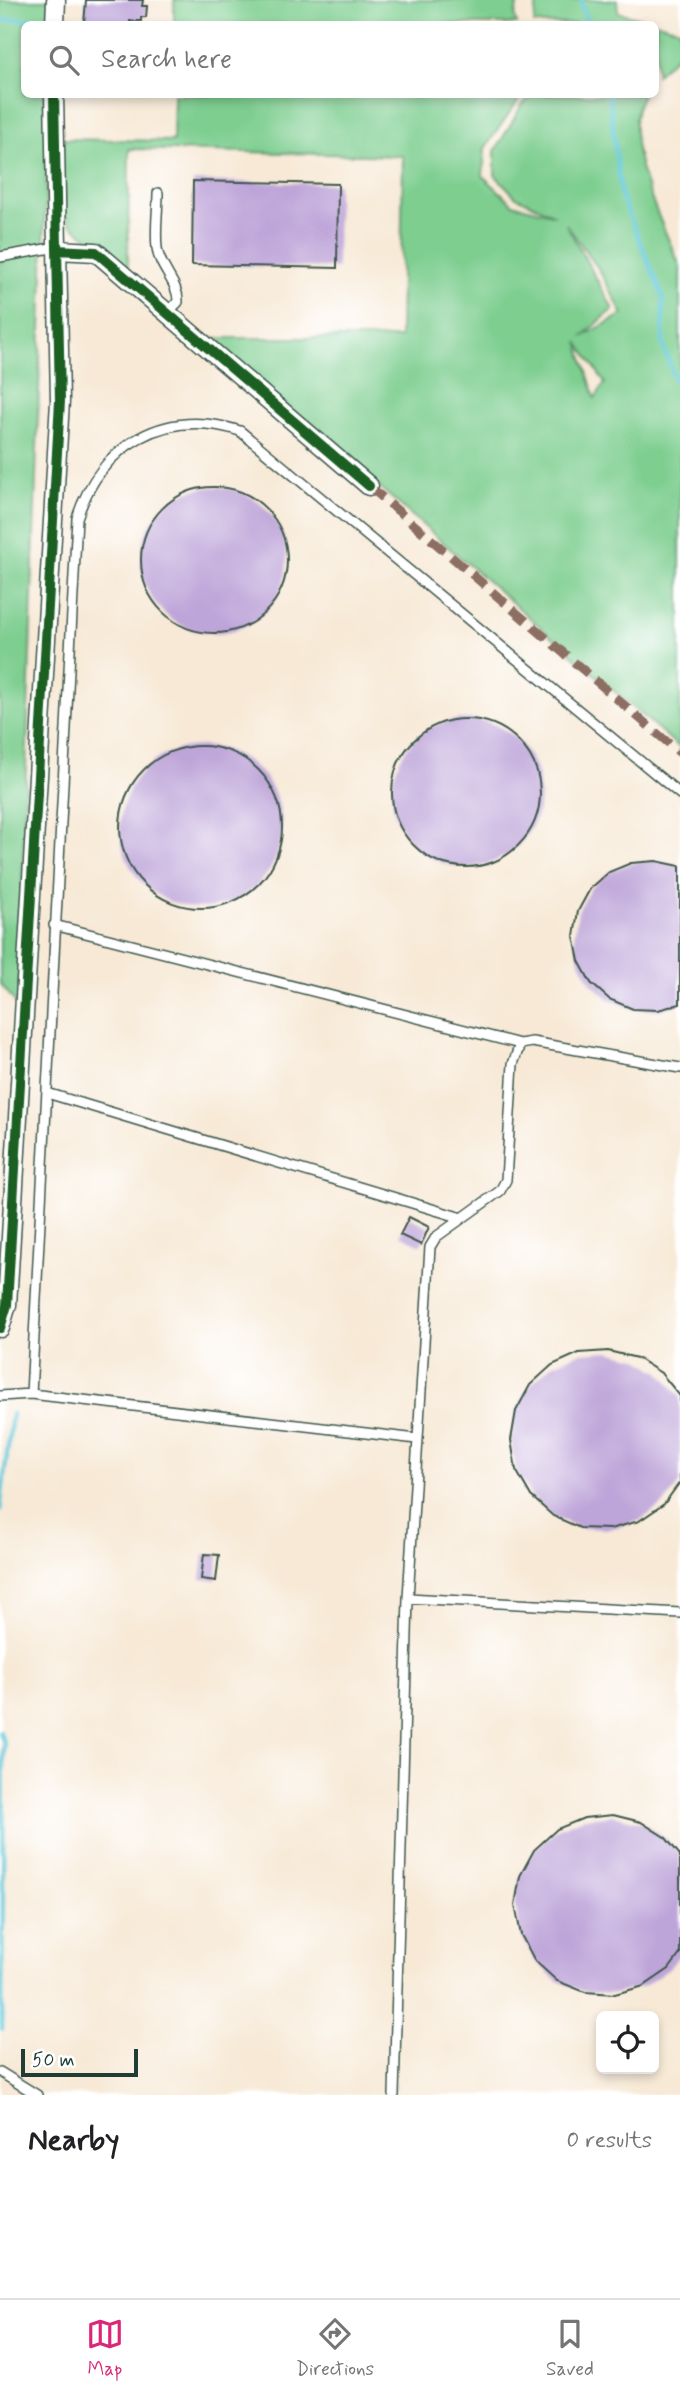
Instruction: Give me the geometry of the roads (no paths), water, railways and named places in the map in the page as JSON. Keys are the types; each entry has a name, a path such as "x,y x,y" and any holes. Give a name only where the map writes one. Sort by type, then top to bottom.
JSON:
{"street":[{"path":"55,21 56,0"},
{"path":"0,1328 7,1305 59,415 54,98"},
{"path":"57,249 96,252 369,486"}],"lane":[{"path":"159,192 157,248 163,267 178,291 178,302 167,313"},
{"path":"0,257 57,249"},
{"path":"32,1394 77,518 85,492 117,453 140,436 166,427 186,424 226,427 256,441 680,794"},
{"path":"54,925 520,1044 532,1042 680,1068"},
{"path":"394,2095 408,1598 430,1247 436,1237 500,1191 506,1180 513,1064 520,1044"},
{"path":"47,1093 462,1217"},
{"path":"0,1396 32,1394 417,1439"},
{"path":"408,1598 680,1613"},
{"path":"0,2072 37,2095"}],"waterway":[{"path":"581,0 586,21"},
{"path":"0,20 36,19"},
{"path":"609,98 621,196 663,297 663,345 680,394"},
{"path":"0,1510 12,1414"},
{"path":"0,1732 4,1743 2,2029"}]}
